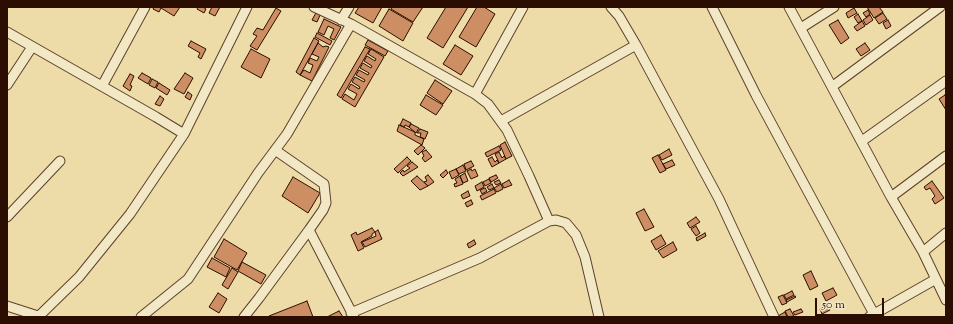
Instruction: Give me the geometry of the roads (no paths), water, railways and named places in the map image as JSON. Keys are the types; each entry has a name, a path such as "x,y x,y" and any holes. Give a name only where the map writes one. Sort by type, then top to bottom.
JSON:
{"street":[{"path":"102,86 145,7"},
{"path":"7,306 38,317 79,277 130,214 184,134 247,7"},
{"path":"314,7 351,24 475,94 488,104 507,130 517,149 549,221"},
{"path":"341,20 349,7"},
{"path":"475,94 523,7"},
{"path":"612,7 636,45 719,199 774,317"},
{"path":"712,7 756,95 872,315 936,279"},
{"path":"790,7 892,196 924,252 946,300"},
{"path":"801,28 834,7"},
{"path":"833,86 940,7"},
{"path":"141,317 188,279 258,173 287,134 351,24"},
{"path":"7,32 184,134"},
{"path":"500,121 636,45"},
{"path":"7,85 32,47"},
{"path":"862,141 946,82"},
{"path":"244,317 309,230 326,203 324,184 275,150"},
{"path":"892,196 946,156"},
{"path":"7,217 60,161"},
{"path":"309,230 352,315 480,258 549,221 556,220 566,223 576,235 585,257 599,317"},
{"path":"924,252 946,233"}]}
